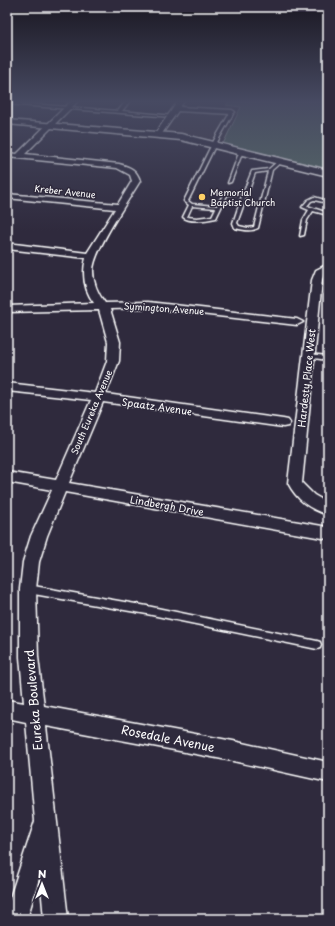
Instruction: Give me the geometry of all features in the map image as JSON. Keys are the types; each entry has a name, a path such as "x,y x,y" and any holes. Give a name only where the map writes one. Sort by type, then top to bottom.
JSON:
{"street":[{"path":"7,155 19,156 31,144"},
{"path":"215,144 328,173"},
{"name":"South Eureka Avenue","path":"19,156 111,164 125,168 134,174 136,182 91,256 88,271 90,284 95,297 106,312 115,346 113,361 59,486"},
{"name":"Kreber Avenue","path":"7,196 120,207"},
{"path":"7,246 91,256"},
{"name":"Hardesty Place West","path":"328,267 320,272 317,280 295,483 300,493 314,504 328,509"},
{"name":"Symington Avenue","path":"7,309 101,305 162,306 297,322"},
{"name":"Spaatz Avenue","path":"7,388 54,391 283,423"},
{"name":"Lindbergh Drive","path":"7,477 328,533"},
{"name":"Eureka Boulevard","path":"56,919 29,657 28,589 32,562 39,536 59,486"},
{"name":"Rosedale Avenue","path":"7,709 132,731 328,772"},
{"path":"15,919 45,821"}],"lane":[{"path":"214,144 186,201 191,205 219,207"},
{"path":"229,182 241,151"},
{"path":"270,170 253,172 235,223 237,227 248,229 256,228 270,170 280,161"},
{"path":"191,205 186,218 197,219 214,217 225,192 246,192"},
{"path":"328,202 314,198 309,200 304,207 328,214"},
{"path":"302,235 305,220 312,209"},
{"path":"308,356 328,358"},
{"path":"28,589 148,610 317,645"}],"green space":[{"path":"224,144 328,144 328,170"}],"place":[{"name":"Memorial Baptist Church","path":"202,197"}]}
